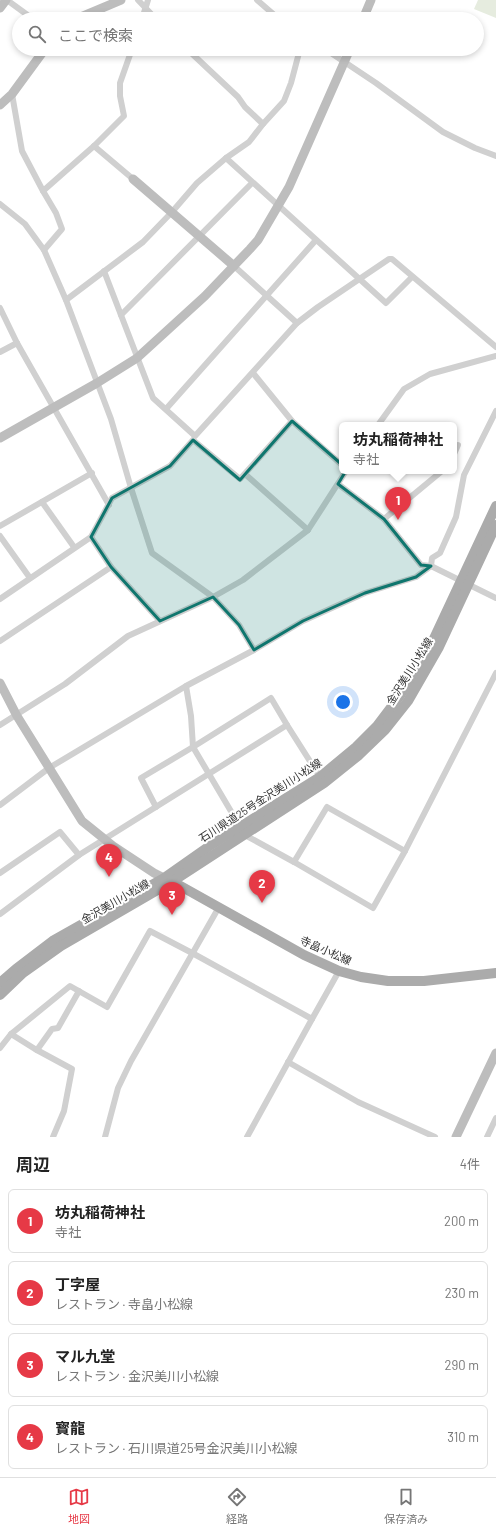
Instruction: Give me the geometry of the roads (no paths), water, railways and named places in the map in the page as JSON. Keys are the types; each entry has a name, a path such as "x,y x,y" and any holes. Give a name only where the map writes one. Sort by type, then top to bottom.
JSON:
{"main road":[{"name":"石川県道25号金沢美川小松線","path":"0,983 54,940 169,879 211,845 242,831 320,777 356,747 377,726 399,697 430,647 464,583 496,506"},
{"name":"金沢美川小松線","path":"242,831 324,783 359,755 385,730 408,701 439,647 464,583 496,525"},
{"name":"金沢美川小松線","path":"0,995 24,973 61,946 169,879"},
{"name":"寺畠小松線","path":"169,879 304,955 338,971 361,977 388,981 424,981 496,973"}],"street":[{"path":"0,8 6,0 23,12"},
{"path":"93,12 121,0"},
{"path":"138,0 149,12"},
{"path":"145,12 148,0"},
{"path":"257,0 271,12"},
{"path":"366,12 371,0"},
{"path":"0,105 12,94 40,56"},
{"path":"43,191 94,146 124,116 120,96 120,83 130,56"},
{"path":"194,56 238,97 245,107 263,124"},
{"path":"66,300 89,284 142,242 172,212 197,183 226,158 249,142 284,101 291,83 298,56"},
{"path":"337,56 443,132 475,148 496,156"},
{"path":"0,438 137,358 201,300 258,240 289,187 347,56"},
{"path":"12,94 22,151 56,213 62,229 44,250"},
{"path":"94,146 234,266 297,323"},
{"path":"226,158 386,302 412,277"},
{"path":"121,315 252,183"},
{"path":"0,204 25,224 44,250 66,300 96,383 111,419 152,553 213,597 239,625 254,650"},
{"path":"166,409 316,240"},
{"path":"104,271 153,398 195,436 297,323 389,259 392,259 496,346"},
{"path":"0,308 17,343 109,504"},
{"path":"0,352 17,343"},
{"path":"380,422 404,389 430,374 496,356"},
{"path":"253,373 292,421 339,462"},
{"path":"0,805 49,768 186,686 254,650 303,621 365,593 416,577 431,566 432,558 440,553 456,517 464,475 496,411"},
{"path":"0,599 74,547 91,537 112,498 170,466 193,440 240,479 292,421"},
{"path":"0,526 92,473"},
{"path":"245,474 308,530"},
{"path":"0,725 17,716 65,684 128,636 213,597 243,580 308,530 344,474"},
{"path":"384,519 438,474"},
{"path":"338,484 384,519 421,565 431,566 496,598"},
{"path":"42,502 74,547"},
{"path":"0,536 30,578"},
{"path":"91,537 111,567 160,621"},
{"path":"0,641 111,567"},
{"path":"186,686 191,716 193,747 242,831 373,908 405,851 496,673"},
{"path":"0,683 17,716 82,821 104,839 154,873 169,879"},
{"path":"156,807 141,778 271,698 320,777"},
{"path":"0,914 79,855 287,725"},
{"path":"294,862 327,807 405,851"},
{"path":"0,873 60,832 79,855"},
{"path":"105,1137 118,1088 130,1061 194,954 219,908"},
{"path":"0,1048 11,1034 70,986 107,1007 150,931 312,1020"},
{"path":"247,1137 338,971"},
{"path":"37,1050 52,1029 58,1028 79,991"},
{"path":"11,1034 72,1069 64,1111 53,1137"},
{"path":"456,1137 496,1053"},
{"path":"288,1062 358,1102 436,1137"},
{"path":"487,1137 496,1118"}],"place":[{"name":"坊丸稲荷神社","path":"398,520"},
{"name":"寳龍","path":"109,877"},
{"name":"丁字屋","path":"262,903"},
{"name":"マル九堂","path":"172,915"}]}
